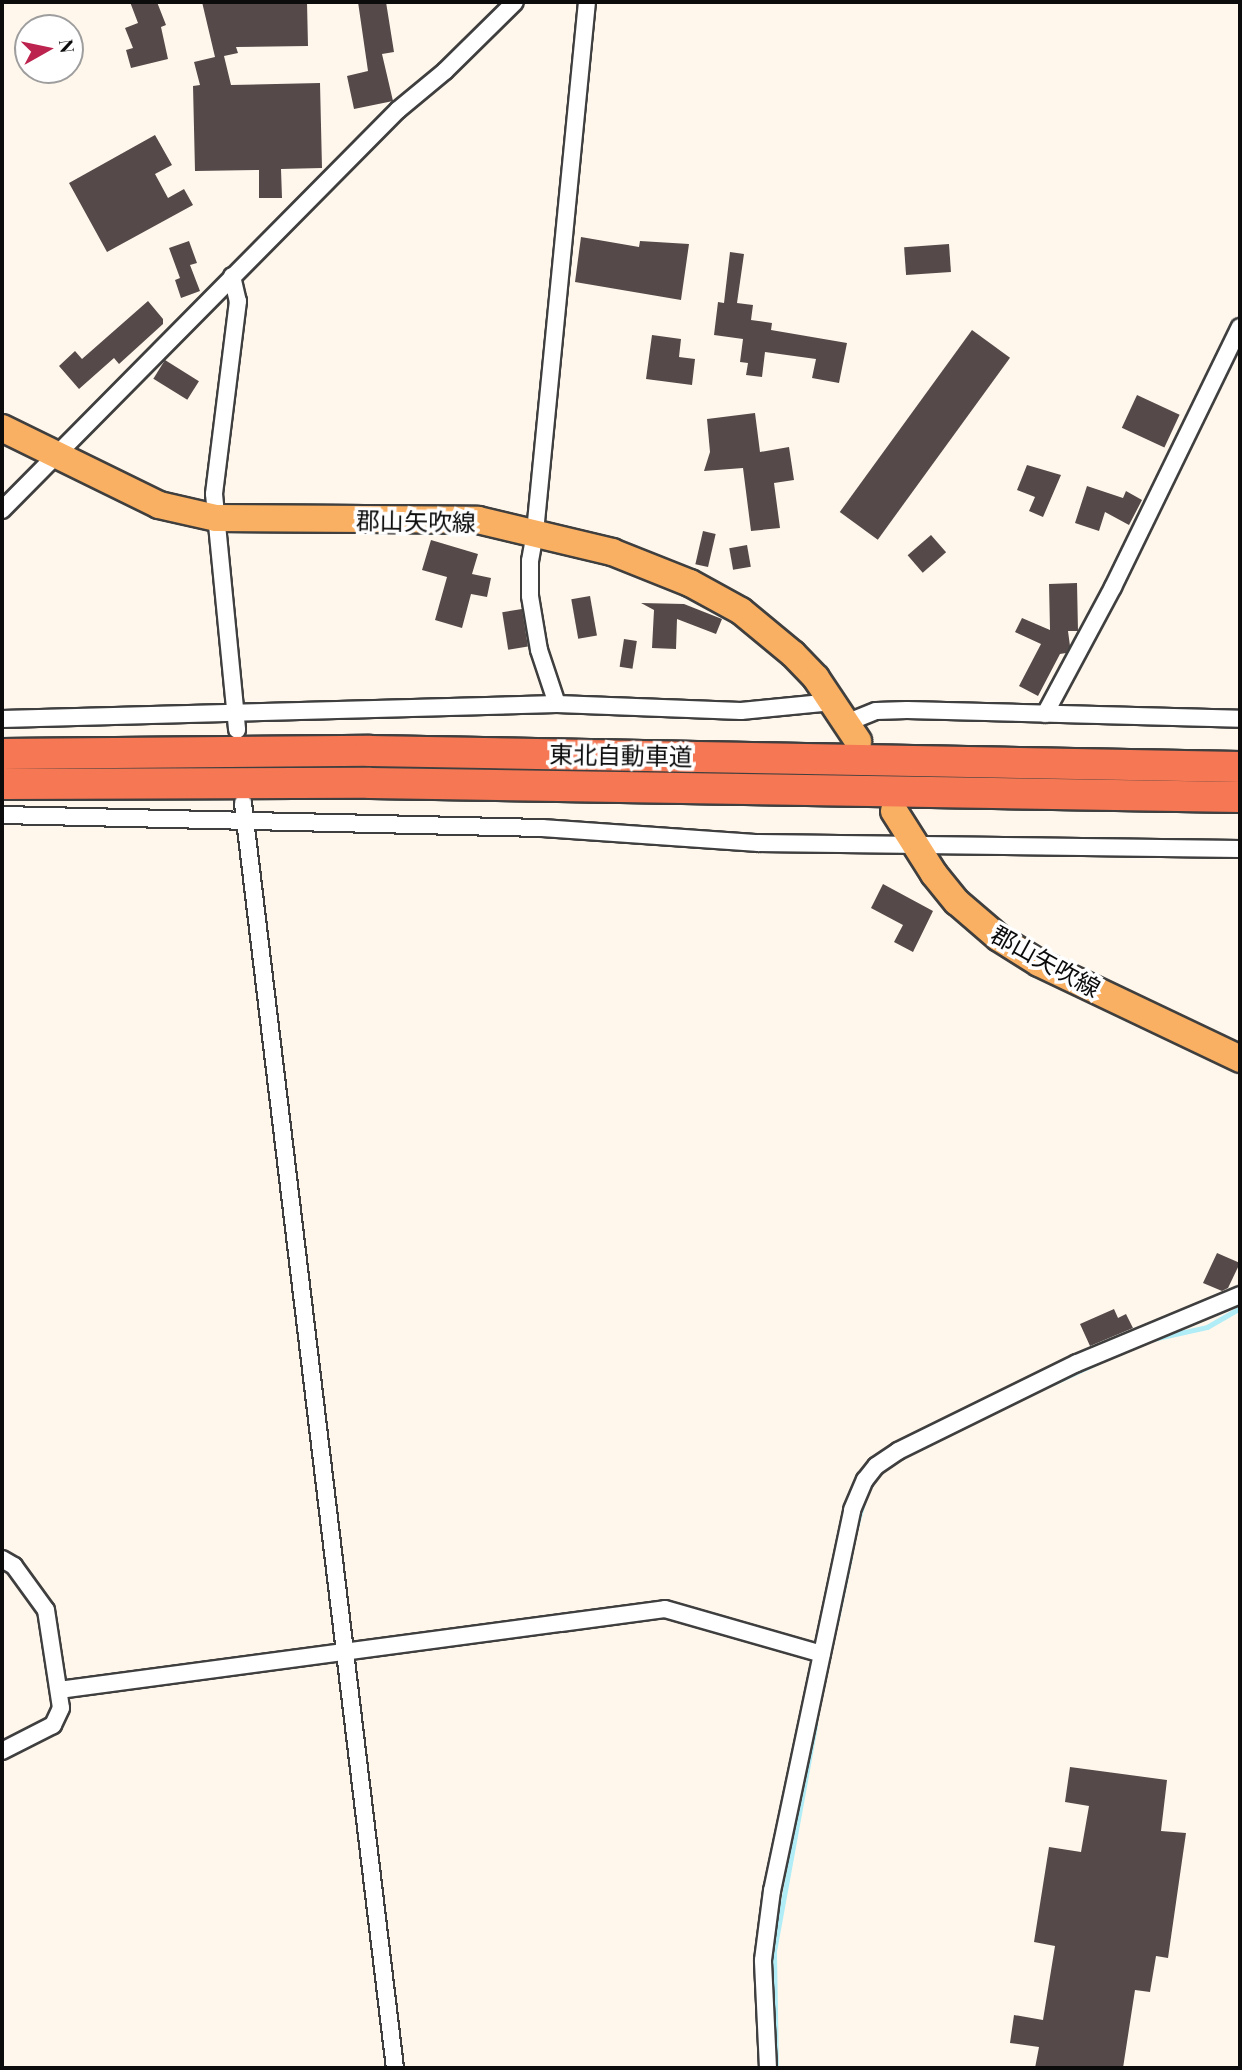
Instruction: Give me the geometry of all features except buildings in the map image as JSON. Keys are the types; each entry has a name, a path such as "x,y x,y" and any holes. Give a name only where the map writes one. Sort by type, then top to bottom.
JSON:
{"highway":[{"name":"東北自動車道","path":"2,754 370,751 1240,766"},
{"name":"東北自動車道","path":"2,784 383,783 1240,797"}],"main road":[{"name":"郡山矢吹線","path":"2,428 159,505 216,518 478,520 612,552 690,583 733,606 793,654 846,722"},
{"name":"郡山矢吹線","path":"894,811 914,845 957,902 977,922 1018,951 1240,1059"}],"street":[{"path":"2,510 398,110 445,71 515,2"},
{"path":"557,704 539,650 530,596 530,561 587,2"},
{"path":"232,276 238,301 214,494 237,730"},
{"path":"1045,714 1113,587 1240,327"},
{"path":"2,719 557,704 741,711 846,722 876,711 907,710 1240,719"},
{"path":"243,803 396,2068"},
{"path":"2,815 542,828 758,843 1240,849"},
{"path":"768,2068 763,1960 772,1891 852,1510 860,1488 876,1466 898,1451 1077,1363 1240,1296"},
{"path":"2,1559 14,1566 46,1610 61,1708 53,1725 2,1751"},
{"path":"59,1690 665,1609 822,1654"}],"waterway":[{"path":"1148,1340 1207,1327 1240,1308"},
{"path":"1053,1383 1098,1362"},
{"path":"856,1527 863,1502"},
{"path":"836,1623 850,1557"},
{"path":"776,2068 774,1951 815,1725"}]}
